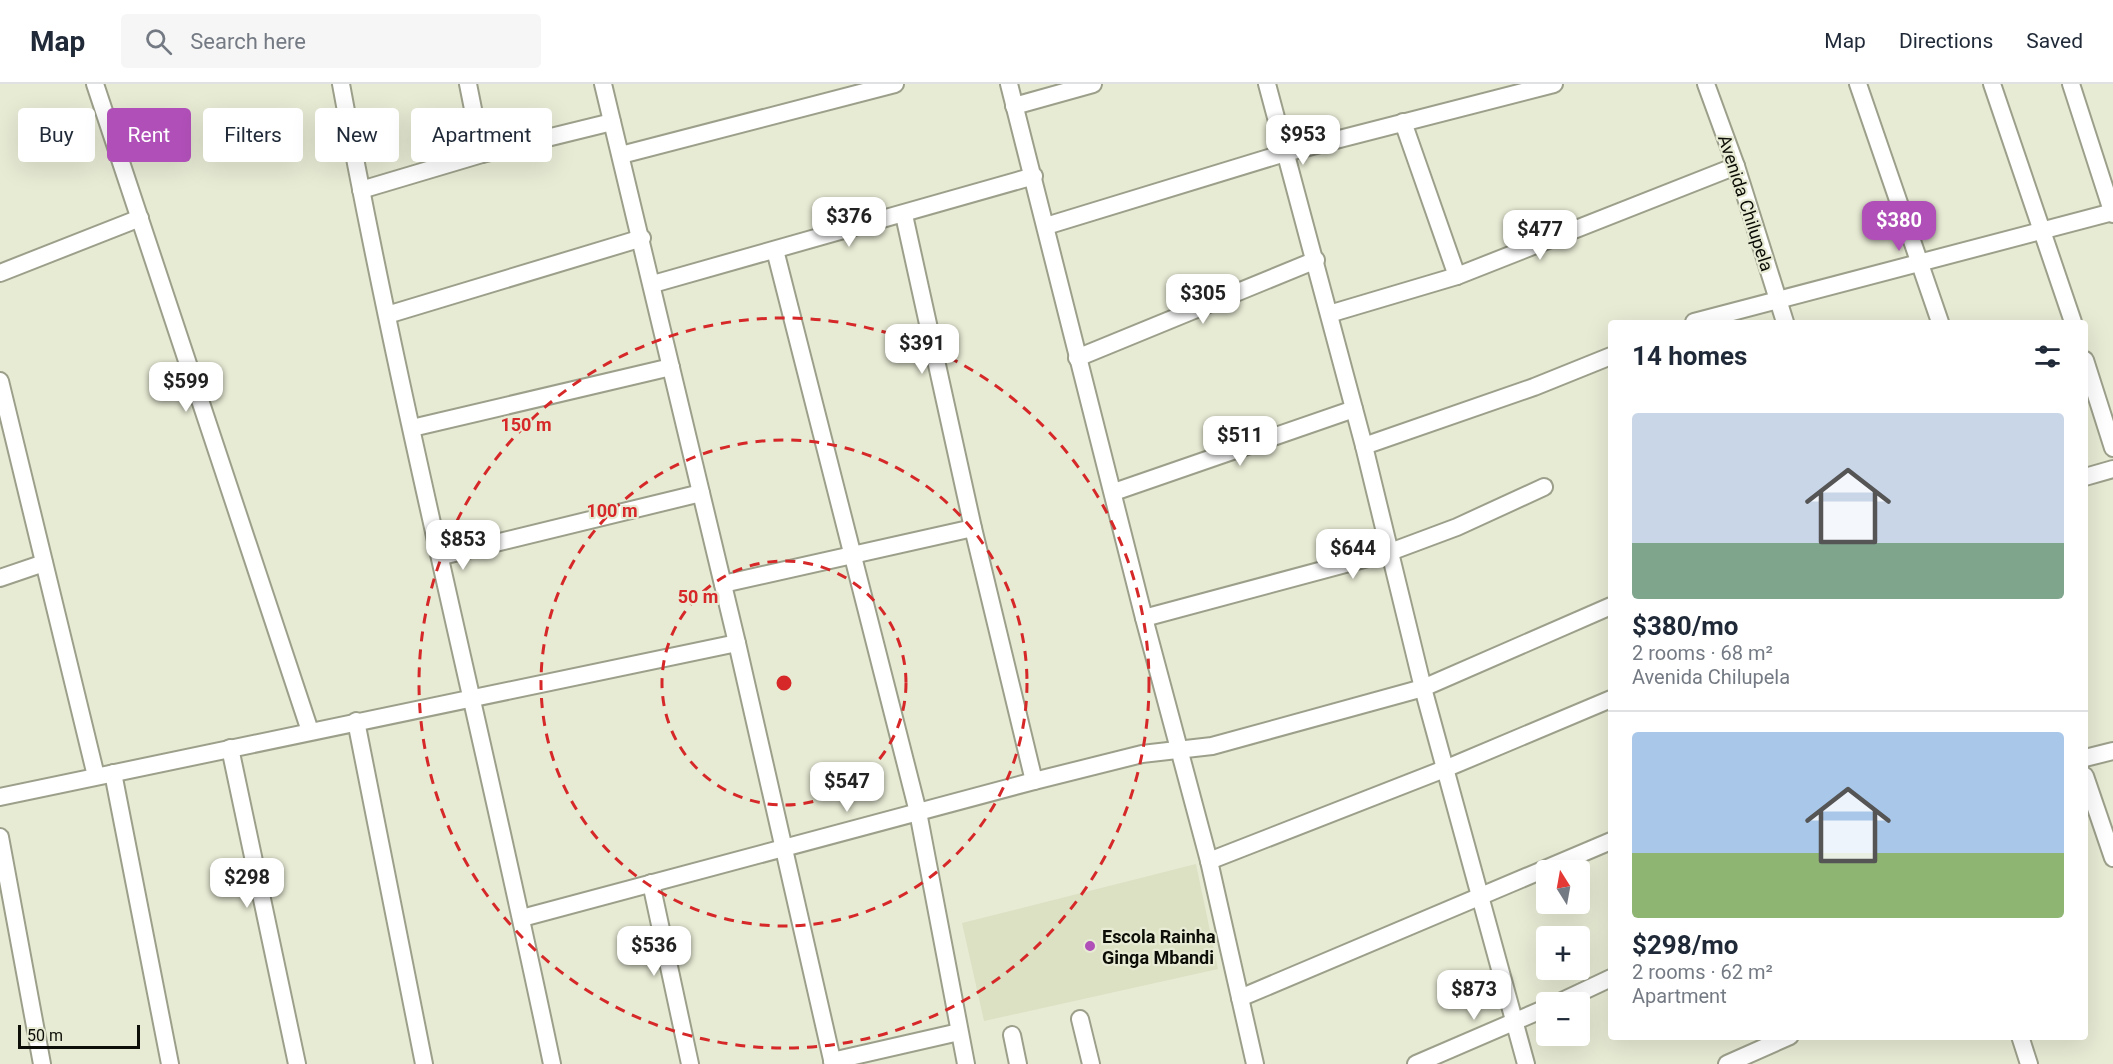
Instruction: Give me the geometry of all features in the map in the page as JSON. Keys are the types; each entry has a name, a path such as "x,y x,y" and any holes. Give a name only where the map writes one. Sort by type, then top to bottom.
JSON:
{"street":[{"path":"95,84 310,731"},
{"path":"342,84 387,315 474,696 552,1064"},
{"path":"468,84 473,108"},
{"path":"603,84 653,284 832,1062 959,1032"},
{"path":"621,155 895,84"},
{"path":"1009,84 1034,176 1077,358 1114,492 1178,750 1209,861 1255,1064"},
{"path":"1014,106 1093,84"},
{"path":"1266,84 1316,260 1423,688 1447,768 1526,1064"},
{"path":"1046,226 1285,153 1554,84"},
{"name":"Avenida Chilupela","path":"1706,84 1736,166 1784,320"},
{"path":"1858,84 1939,320"},
{"path":"1992,84 2044,231 2072,320"},
{"path":"1700,320 1733,310 1777,303 2113,213 2071,84"},
{"path":"552,137 612,122"},
{"path":"1403,122 1457,276"},
{"path":"361,190 455,162"},
{"path":"1329,314 1457,276 1736,166"},
{"path":"653,284 904,215 1034,176"},
{"path":"904,215 973,528 1034,781"},
{"path":"0,273 140,218"},
{"path":"387,315 642,238"},
{"path":"775,250 918,812 966,1064"},
{"path":"1077,358 1316,260"},
{"path":"1364,446 1534,387 1608,357"},
{"path":"412,428 671,367"},
{"path":"2088,369 2113,448"},
{"path":"0,381 96,776"},
{"path":"1114,492 1354,409"},
{"path":"2088,476 2113,469"},
{"path":"1144,618 1390,552 1457,527 1544,487"},
{"path":"442,556 701,493"},
{"path":"723,584 973,528"},
{"path":"0,578 44,563"},
{"path":"522,918 1034,781 1142,754 1212,746 1423,688 1608,607"},
{"path":"0,797 474,696 737,643"},
{"path":"1209,861 1447,768 1608,700"},
{"path":"356,721 424,1064"},
{"path":"230,748 297,1064"},
{"path":"2088,757 2113,751"},
{"path":"112,773 170,1064"},
{"path":"2088,785 2113,858"},
{"path":"0,837 42,1064"},
{"path":"1240,998 1608,842"},
{"path":"651,883 690,1064"},
{"path":"1581,992 1608,979"},
{"path":"1416,1064 1536,1013"},
{"path":"1080,1020 1091,1064"},
{"path":"1011,1035 1018,1064"},
{"path":"1727,1064 1781,1040"},
{"path":"2021,1040 2029,1064"}],"shaded area":[{"name":"Escola Rainha Ginga Mbandi","path":"1196,864 1218,969 984,1021 962,923"}],"place":[{"name":"Escola Rainha Ginga Mbandi","path":"1090,946"}]}
